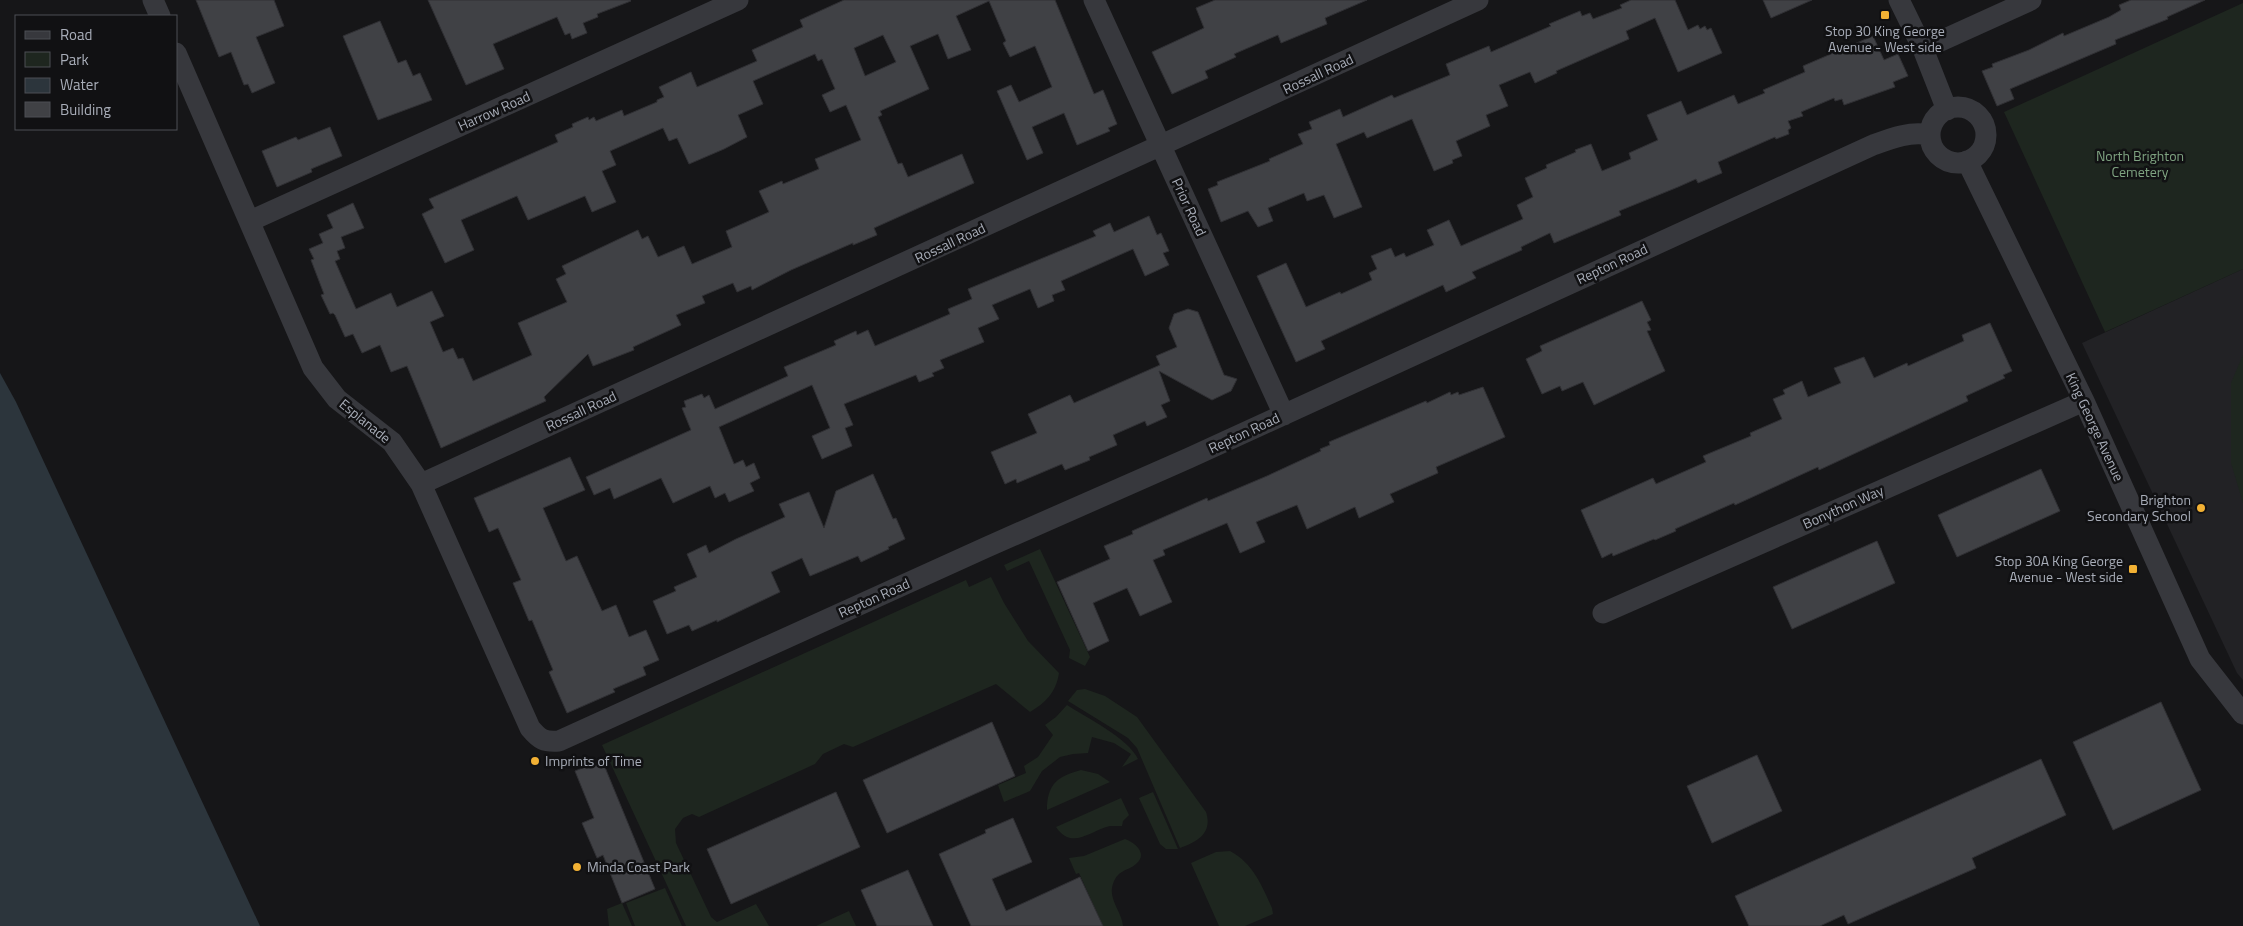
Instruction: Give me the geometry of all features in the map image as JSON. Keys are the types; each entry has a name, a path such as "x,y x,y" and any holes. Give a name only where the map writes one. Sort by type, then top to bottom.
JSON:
{"street":[{"path":"153,0 160,15"},
{"name":"Harrow Road","path":"250,221 738,0"},
{"name":"Prior Road","path":"1094,0 1284,415"},
{"name":"Rossall Road","path":"421,484 1478,0"},
{"path":"1899,0 1923,49 1947,110"},
{"path":"1923,49 2031,0"},
{"name":"Esplanade","path":"178,58 313,368 337,399 392,442 421,484 530,728 539,739 545,742 559,742"},
{"path":"1956,107 1966,108 1974,112 1986,128 1985,145 1980,154 1967,162 1953,163 1944,160 1936,153 1930,135 1933,123 1938,115 1956,107"},
{"name":"Repton Road","path":"559,742 987,547 1284,415 1873,145 1907,134 1920,133 1930,135"},
{"name":"King George Avenue","path":"1967,162 2084,401 2200,659 2243,714"},
{"name":"Bonython Way","path":"1603,613 2084,401"}],"shaded area":[{"name":"Brighton Secondary School","path":"2243,269 2243,680 2237,673 2082,343"}],"green space":[{"name":"North Brighton Cemetery","path":"2243,3 2243,269 2105,332 2004,112"},
{"path":"2243,355 2243,503 2231,463 2231,383"},
{"path":"1040,549 1090,657 1085,666 1069,658 1070,650 1029,561 1007,571 1004,565"},
{"path":"991,577 1004,603 1028,641 1059,673 1058,680 1049,697 1030,712 996,684 853,747 844,744 823,754 815,764 699,817 692,814 683,818 675,829 676,843 711,917 717,922 756,904 769,926 686,926 602,745 966,580 969,587"},
{"path":"1085,689 1105,696 1137,717 1206,812 1207,826 1198,840 1180,848 1137,748 1128,738 1068,701 1077,690"},
{"path":"1067,705 1116,736 1133,751 1138,759 1122,767 1131,754 1114,743 1092,737 1088,753 1060,757 1042,771 1030,791 1004,802 998,785 1026,773 1024,766 1038,757 1053,735 1045,725"},
{"path":"1081,770 1098,774 1110,782 1047,810 1049,794 1055,782 1066,775"},
{"path":"1153,792 1178,849 1166,849 1160,844 1139,798"},
{"path":"1121,798 1129,815 1123,821 1122,826 1110,826 1075,838 1069,838 1062,834 1056,827"},
{"path":"1125,839 1139,849 1141,856 1134,865 1118,875 1112,886 1113,898 1123,926 1103,926 1079,873 1076,874 1069,858 1084,856"},
{"path":"1230,851 1251,869 1272,908 1273,914 1245,926 1219,926 1191,863 1216,852"},
{"path":"665,888 682,926 635,926 626,903"},
{"path":"622,903 632,926 609,926 607,909"},
{"path":"849,911 856,926 816,926"}],"water":[{"path":"0,373 16,402 260,926 0,926"}],"building":[{"path":"196,0 274,0 284,26 256,37 275,83 252,93 248,84 244,85 231,52 219,57"},
{"path":"428,0 631,1 597,14 598,17 583,23 587,33 572,39 570,33 565,35 557,17 493,44 504,69 466,85"},
{"path":"844,0 1055,0 1094,94 1103,90 1117,124 1108,128 1110,131 1077,145 1064,113 1032,127 1043,153 1027,160 997,91 1011,85 1019,102 1052,87 1035,46 1010,57 1003,43 1006,41 989,1 956,16 971,50 948,59 938,34 910,46 929,89 880,111 882,115 878,117 898,164 902,163 908,177 962,154 974,183 874,228 877,235 853,245 853,243 791,270 752,290 751,286 737,292 733,283 702,296 705,303 676,315 681,325 633,347 634,350 593,366 588,354 544,397 546,401 441,448 407,366 391,372 380,345 362,353 353,334 345,337 335,315 333,313 330,314 321,295 324,294 311,260 314,259 309,249 323,243 319,234 333,228 327,215 353,203 364,228 341,237 345,248 337,251 340,259 335,261 356,309 391,293 397,307 432,291 444,316 430,322 443,352 453,348 458,359 463,358 473,381 532,355 518,323 567,302 556,279 566,274 562,266 638,230 642,239 648,236 658,257 684,246 692,264 732,247 726,231 769,212 759,191 782,181 783,184 819,169 815,159 861,140 846,105 830,112 822,95 835,89 822,59 818,61 815,54 753,81 763,104 738,115 747,137 724,149 689,164 677,138 669,141 663,128 610,151 616,165 602,171 616,202 592,212 585,196 528,220 517,196 461,220 474,250 445,263 422,214 434,208 429,199 558,142 555,135 573,127 572,124 588,117 589,120 594,117 596,121 622,110 624,116 657,102 657,100 664,97 659,87 691,72 697,87 757,61 752,50 803,27 800,20","holes":["883,35 896,62 865,76 854,48"]},
{"path":"1215,0 1367,0 1325,18 1327,24 1281,43 1278,35 1234,54 1236,57 1205,71 1208,78 1172,94 1152,52 1204,28 1196,8"},
{"path":"1631,0 1675,0 1688,30 1698,25 1700,29 1705,26 1707,30 1711,28 1722,53 1678,72 1655,18 1626,31 1629,39 1556,71 1557,73 1535,83 1530,72 1499,85 1508,106 1486,115 1490,126 1456,141 1462,156 1452,160 1453,163 1434,171 1412,119 1367,138 1364,132 1336,144 1362,207 1334,218 1324,195 1307,201 1304,193 1268,208 1273,221 1258,227 1248,211 1221,222 1208,189 1218,185 1217,182 1270,161 1269,159 1303,144 1298,134 1312,129 1309,122 1340,109 1343,117 1392,95 1394,98 1450,75 1446,64 1489,46 1491,52 1580,11 1582,16 1590,13 1593,19 1622,8 1620,5"},
{"path":"1763,0 1812,0 1771,18"},
{"path":"2131,0 2205,0 2167,17 2168,19 2115,40 2116,44 2010,89 2014,99 1997,106 1982,71 1993,67 1992,64 2029,50 2063,33 2064,36 2109,17 2121,10 2119,5"},
{"path":"380,21 398,63 406,60 413,76 420,73 432,100 378,120 343,36"},
{"path":"1873,36 1884,60 1898,54 1908,76 1893,82 1895,87 1844,105 1842,99 1835,101 1834,98 1801,112 1803,116 1788,121 1791,128 1788,130 1789,134 1776,139 1775,137 1718,162 1722,173 1698,183 1696,179 1619,211 1621,215 1554,243 1550,233 1521,247 1522,250 1472,272 1476,278 1446,292 1443,285 1321,341 1325,349 1296,362 1257,276 1286,263 1306,307 1340,292 1341,294 1372,280 1369,273 1377,269 1371,256 1391,248 1395,257 1404,253 1406,257 1434,245 1427,230 1449,220 1461,246 1523,219 1517,205 1533,197 1525,178 1547,168 1546,165 1576,152 1575,150 1591,144 1602,171 1631,159 1629,153 1658,140 1647,115 1681,101 1687,115 1734,95 1738,104 1765,93 1763,90 1805,72 1803,66"},
{"path":"330,127 342,156 311,169 312,172 277,187 262,151 296,137 298,140"},
{"path":"1149,216 1157,235 1161,233 1169,251 1163,253 1169,265 1145,276 1133,249 1061,281 1065,290 1052,295 1054,301 1038,308 1030,289 992,305 999,319 978,328 984,342 940,360 944,368 932,373 934,376 919,382 916,375 844,404 853,425 845,428 852,446 822,459 812,436 830,428 812,385 719,427 734,464 743,460 746,467 754,463 760,478 750,483 754,491 729,502 725,493 715,498 710,486 673,503 661,478 614,499 610,488 594,495 586,477 691,430 682,408 686,407 684,401 702,394 704,398 709,395 715,409 788,376 784,367 836,345 834,341 856,331 857,335 868,330 875,346 950,314 948,309 972,299 968,289 1096,236 1093,231 1110,223 1114,232"},
{"path":"1642,301 1651,320 1647,322 1651,330 1647,331 1665,371 1594,405 1583,382 1562,391 1560,386 1542,394 1526,359 1542,351 1540,346"},
{"path":"1188,309 1198,312 1224,375 1237,379 1231,391 1212,400 1159,371 1170,401 1161,405 1167,417 1147,426 1145,421 1113,435 1117,445 1089,457 1090,460 1065,470 1062,464 1017,483 1016,479 1005,484 991,452 1037,433 1028,414 1070,395 1074,403 1160,365 1156,356 1177,347 1169,328 1174,314"},
{"path":"1990,323 2012,371 2003,375 2005,378 1966,396 1968,401 1819,470 1818,467 1735,505 1734,503 1675,529 1676,531 1655,540 1613,556 1612,553 1602,558 1581,510 1653,478 1656,484 1706,462 1703,456 1751,436 1750,433 1782,419 1773,399 1785,394 1783,390 1802,381 1808,397 1841,383 1834,368 1864,357 1874,378 1907,363 1908,366 1964,341 1962,335"},
{"path":"1483,387 1505,437 1436,467 1438,473 1390,494 1394,502 1359,518 1355,507 1307,529 1297,505 1256,522 1265,542 1240,553 1227,523 1163,550 1165,555 1153,560 1172,602 1140,616 1127,588 1093,603 1109,641 1088,651 1057,582 1110,559 1104,546 1133,534 1132,531 1207,498 1208,501 1267,476 1321,451 1320,449 1330,445 1329,442 1426,401 1427,403 1450,392 1451,395 1458,392 1459,395"},
{"path":"570,457 585,490 543,508 566,561 577,556 602,611 616,605 629,637 646,630 659,660 643,667 646,675 613,689 615,692 567,713 549,672 553,670 532,620 529,621 513,583 521,580 498,528 489,532 474,498"},
{"path":"2041,469 2060,511 1957,557 1938,515"},
{"path":"873,474 893,519 896,518 905,539 861,562 858,556 810,576 802,558 771,572 780,592 717,622 717,620 692,631 689,625 667,634 653,601 676,591 674,587 697,577 687,554 706,545 709,553 785,517 779,504 809,492 824,528 836,491"},
{"path":"1877,541 1895,583 1792,629 1773,587"},
{"path":"2161,702 2201,790 2113,830 2073,742"},
{"path":"992,722 1015,776 887,833 863,780"},
{"path":"1757,755 1782,811 1712,843 1687,786"},
{"path":"2041,759 2066,815 1972,858 1976,868 1848,924 1844,915 1820,926 1749,926 1735,896"},
{"path":"602,760 655,889 622,903 603,855 597,858 582,823 594,818 575,771"},
{"path":"836,792 860,847 731,904 707,849"},
{"path":"1013,818 1032,862 992,879 1006,911 1080,877 1103,926 971,926 939,854 986,833 985,830"},
{"path":"908,870 933,926 877,926 861,890"}],"place":[{"name":"Stop 30 King George Avenue - West side","path":"1885,15"},
{"name":"Brighton Secondary School","path":"2201,508"},
{"name":"Stop 30A King George Avenue - West side","path":"2133,569"},
{"name":"Imprints of Time","path":"535,761"},
{"name":"Minda Coast Park","path":"577,867"}]}
